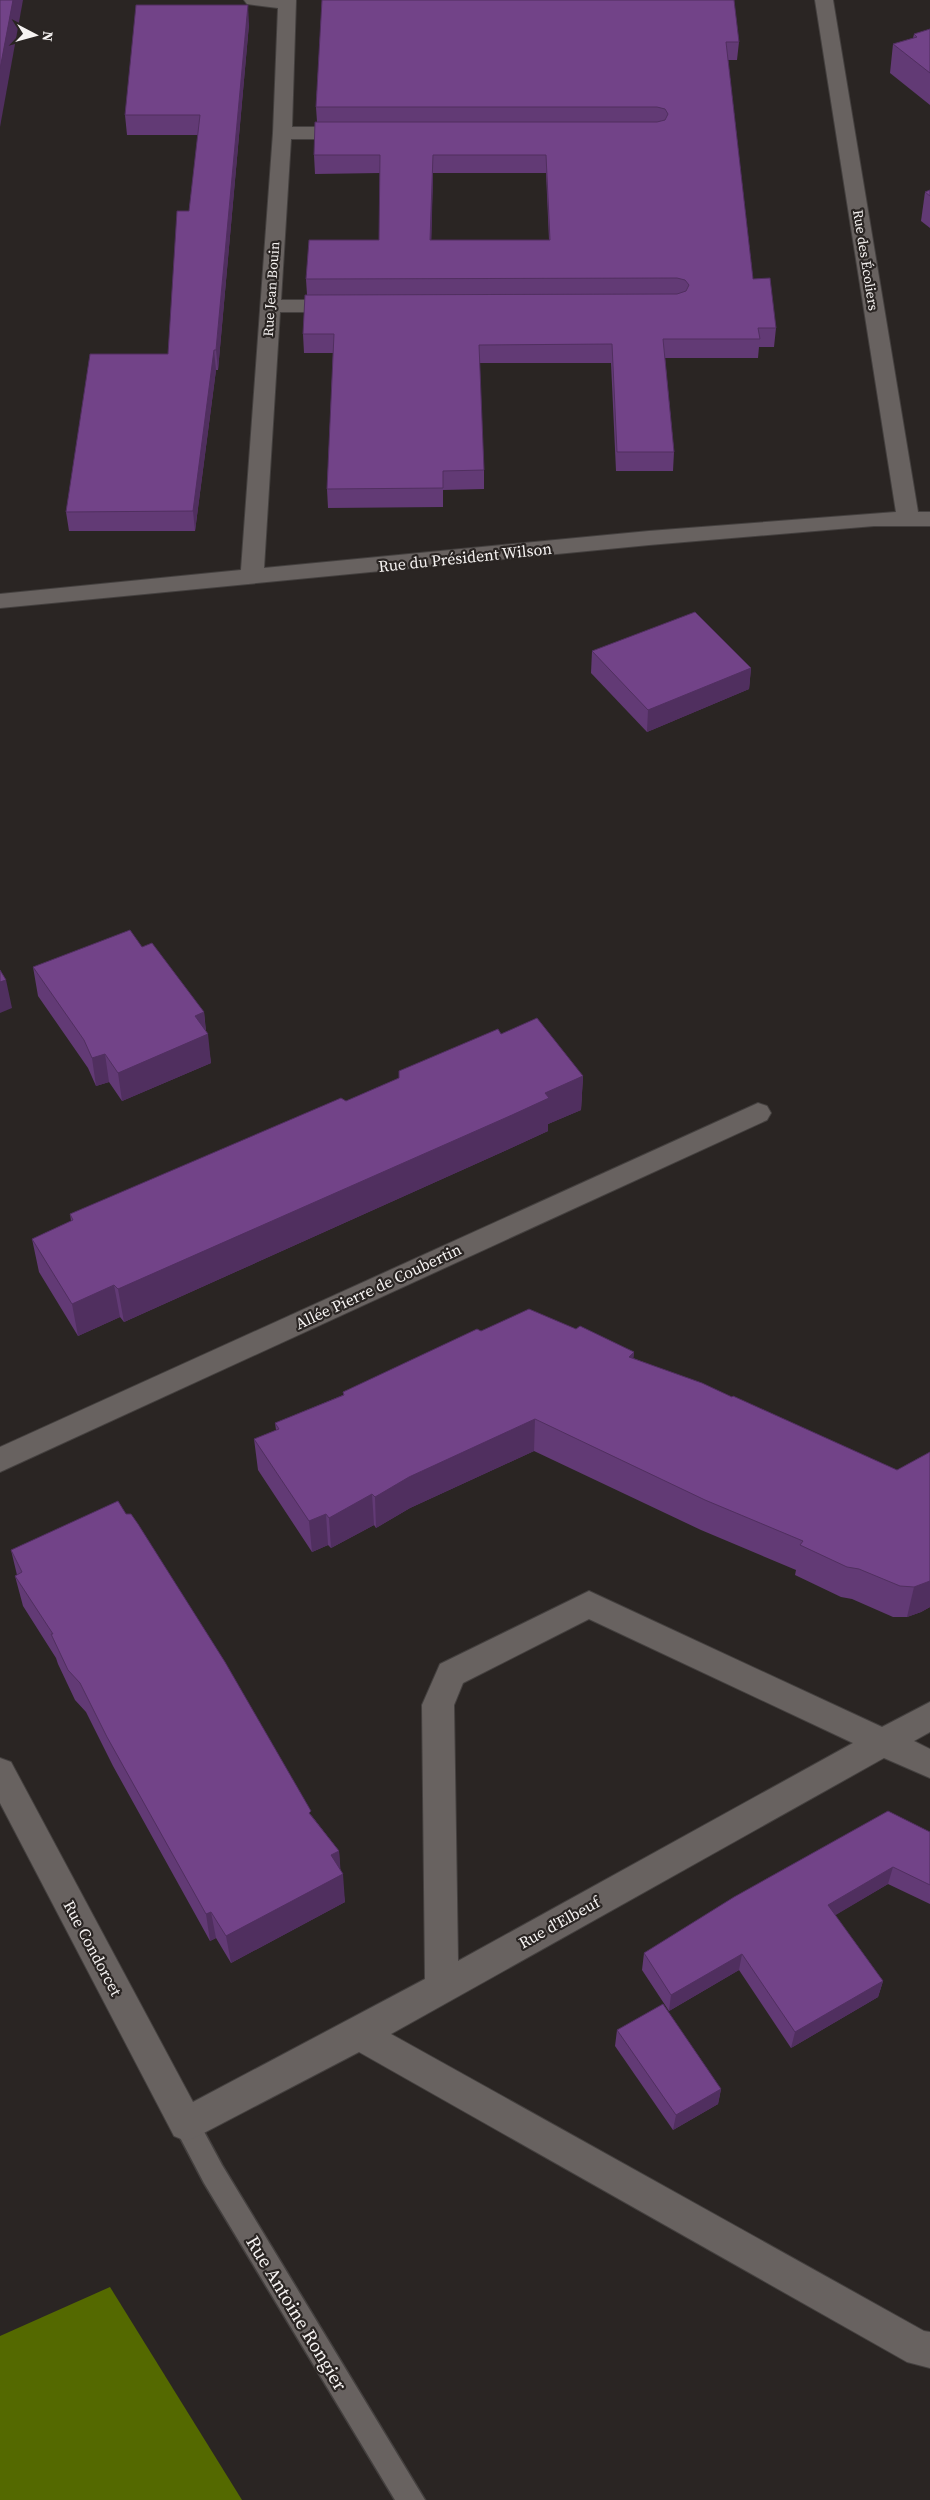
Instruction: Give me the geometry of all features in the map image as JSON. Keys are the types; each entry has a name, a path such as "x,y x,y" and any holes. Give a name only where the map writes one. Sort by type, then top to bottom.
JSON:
{"street":[{"path":"253,0 287,1"},
{"name":"Rue des Écoliers","path":"824,0 908,519"},
{"name":"Rue Jean Bouin","path":"252,578 282,133 287,1"},
{"path":"282,133 371,133"},
{"path":"270,306 359,306"},
{"name":"Rue du Président Wilson","path":"0,602 659,537 874,519 930,520"},
{"name":"Allée Pierre de Coubertin","path":"0,1460 758,1113"},
{"path":"442,1988 438,1705 451,1674 589,1604 930,1764"},
{"name":"Rue d'Elbeuf","path":"186,2124 359,2034 930,1716"},
{"name":"Rue Condorcet","path":"0,1772 186,2124"},
{"path":"359,2034 920,2350 930,2350"}],"lane":[{"name":"Rue Antoine Rongier","path":"186,2124 213,2174 411,2500"}],"green space":[{"path":"110,2287 242,2500 0,2500 0,2336"}],"building":[{"path":"0,0 13,0 0,69"},
{"path":"322,0 734,0 739,42 726,42 753,279 770,278 776,328 758,328 760,339 663,339 674,452 617,452 612,344 479,345 484,470 443,471 443,488 327,489 334,334 303,334 305,295 677,294 686,291 689,285 685,280 677,278 306,279 309,240 379,240 380,155 314,155 315,122 657,122 665,120 668,114 665,109 657,107 316,107","holes":["433,155 546,155 550,240 430,240"]},
{"path":"136,5 248,5 216,350 214,350 193,511 66,512 90,354 168,354 177,211 189,211 200,115 125,115"},
{"path":"930,29 930,73 893,44 917,37 914,34"},
{"path":"695,612 751,668 648,710 592,651"},
{"path":"130,930 142,947 152,943 204,1012 195,1016 208,1034 118,1073 105,1054 92,1058 84,1040 33,967"},
{"path":"0,970 6,980 0,982"},
{"path":"537,1018 583,1076 545,1093 549,1098 512,1115 118,1289 114,1285 72,1304 32,1239 73,1220 70,1214 341,1098 346,1101 399,1078 399,1071 498,1029 501,1034"},
{"path":"529,1309 576,1329 580,1326 634,1352 629,1357 733,1396 897,1470 930,1452 930,1581 914,1587 900,1586 859,1569 847,1567 800,1545 803,1541 705,1500 535,1419 409,1477 375,1497 372,1494 329,1518 326,1514 309,1521 254,1439 279,1429 275,1423 344,1395 343,1392 477,1329 481,1331"},
{"path":"118,1501 126,1514 131,1514 138,1524 225,1662 311,1811 309,1813 339,1851 331,1855 343,1874 226,1936 211,1912 206,1914 107,1737 80,1683 68,1670 51,1634 53,1634 15,1576 22,1572 11,1550"},
{"path":"888,1811 930,1832 930,1885 893,1867 828,1905 883,1981 795,2032 742,1954 671,1995 644,1953 734,1897"},
{"path":"663,2004 721,2089 676,2115 617,2030"}]}
